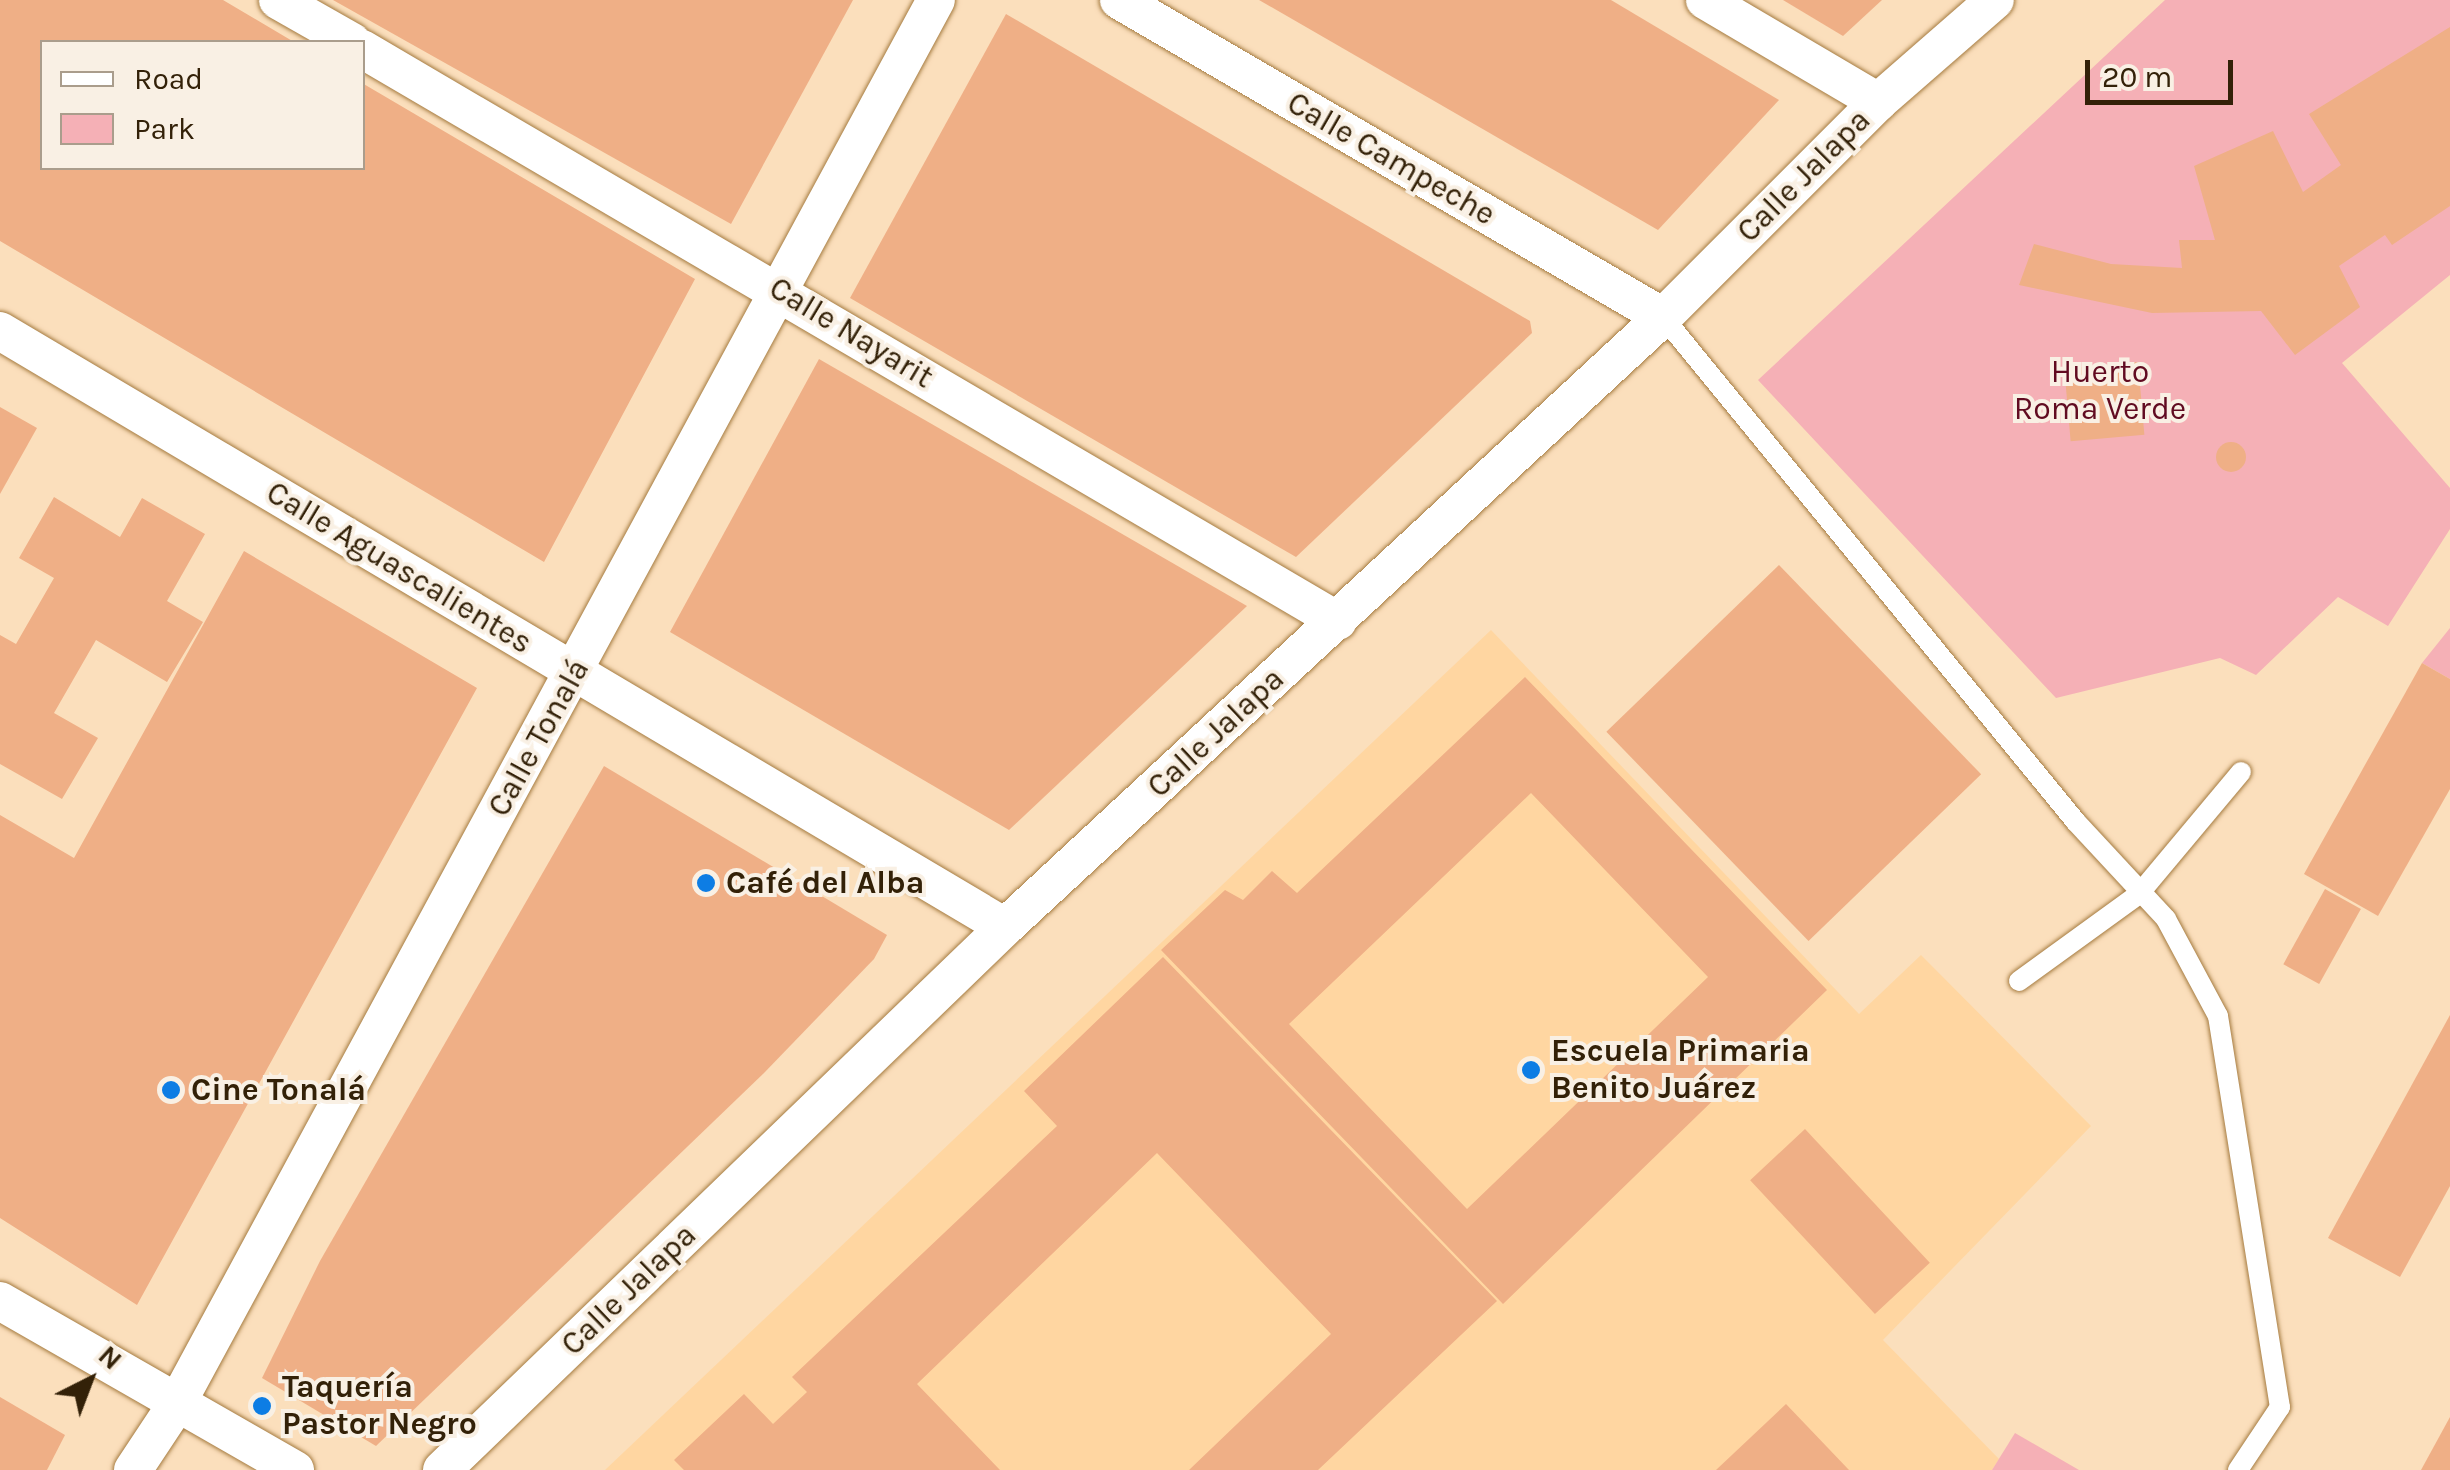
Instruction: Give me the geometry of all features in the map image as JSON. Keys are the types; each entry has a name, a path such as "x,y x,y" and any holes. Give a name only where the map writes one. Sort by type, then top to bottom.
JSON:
{"street":[{"path":"278,0 348,40"},
{"name":"Calle Tonalá","path":"133,1470 176,1405 782,292 936,0"},
{"name":"Calle Campeche","path":"1119,0 1663,318"},
{"path":"1705,0 1878,102"},
{"name":"Calle Jalapa","path":"442,1470 1005,927 1663,318 1878,102 1995,0"},
{"name":"Calle Nayarit","path":"365,51 1338,621"},
{"name":"Calle Aguascalientes","path":"0,330 1005,927"},
{"path":"0,1301 295,1470"}],"lane":[{"path":"1663,318 2140,894 2166,919 2218,1016 2280,1407 2238,1470"},
{"path":"2018,981 2140,894 2241,772"}],"shaded area":[{"name":"Escuela Primaria Benito Juárez","path":"1491,630 1859,1014 1921,955 2091,1126 1883,1340 1999,1459 1992,1470 605,1470"}],"green space":[{"name":"Huerto Roma Verde","path":"2165,0 2450,0 2450,275 2342,363 2450,488 2450,529 2388,626 2338,597 2256,675 2220,658 2056,698 1758,380"},
{"path":"2450,628 2450,679 2422,663"},
{"path":"2015,1433 2079,1470 1992,1470"}],"building":[{"path":"0,0 223,0 291,40 40,40 40,170 365,170 365,85 695,279 544,562 0,241"},
{"path":"333,0 853,0 731,224"},
{"path":"1259,0 1611,0 1779,100 1658,230"},
{"path":"1783,0 1882,0 1843,36"},
{"path":"1006,14 1530,321 1532,333 1296,557 850,298"},
{"path":"2450,27 2450,206 2392,245 2385,235 2339,266 2360,307 2295,355 2261,311 2152,313 2019,285 2034,244 2111,264 2182,268 2179,240 2215,240 2194,166 2273,131 2303,192 2341,165 2309,114"},
{"path":"819,359 1247,606 1009,830 670,632"},
{"path":"2138,362 2144,435 2071,441 2064,368"},
{"path":"0,407 37,428 0,494"},
{"path":"2231,442 2242,446 2246,457 2242,468 2231,472 2220,468 2216,457 2220,446"},
{"path":"54,497 120,537 142,498 205,534 167,601 203,622 167,682 96,640 54,713 98,738 62,799 0,764 0,635 16,644 54,578 19,558"},
{"path":"244,551 477,688 137,1305 0,1218 0,815 74,858"},
{"path":"1779,565 1981,774 1809,941 1606,732"},
{"path":"2422,663 2450,679 2450,789 2378,916 2304,874"},
{"path":"1525,677 1827,990 1503,1304 1161,950 1225,890 1243,900 1272,871 1297,893","holes":["1531,793 1708,977 1467,1209 1289,1024"]},
{"path":"604,766 887,935 874,959 764,1073 376,1446 262,1378 320,1261"},
{"path":"2325,889 2361,909 2319,984 2283,964"},
{"path":"1163,957 1497,1301 1318,1470 1189,1470 1331,1334 1157,1153 917,1384 1000,1470 684,1470 674,1460 744,1394 773,1424 807,1392 792,1377 1057,1126 1024,1091"},
{"path":"2450,1015 2450,1186 2400,1277 2328,1238"},
{"path":"1805,1129 1930,1263 1875,1314 1750,1180"},
{"path":"0,1397 65,1435 47,1470 0,1470"},
{"path":"1786,1404 1849,1470 1716,1470"},
{"path":"2450,1417 2450,1470 2421,1470"}],"place":[{"name":"Café del Alba","path":"706,883"},
{"name":"Escuela Primaria Benito Juárez","path":"1531,1070"},
{"name":"Cine Tonalá","path":"171,1090"},
{"name":"Taquería Pastor Negro","path":"262,1406"}]}
